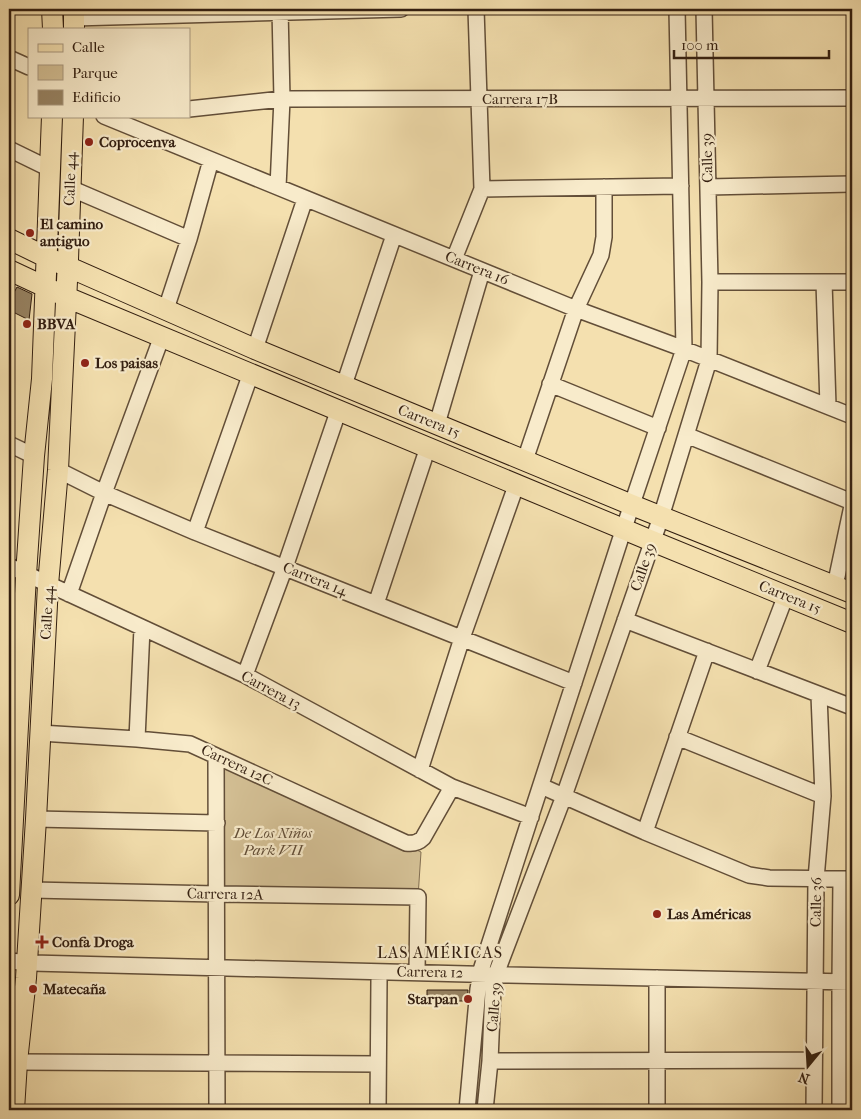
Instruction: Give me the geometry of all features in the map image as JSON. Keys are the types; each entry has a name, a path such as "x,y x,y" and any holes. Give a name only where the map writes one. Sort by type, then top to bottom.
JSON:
{"main road":[{"path":"52,9 52,28"},
{"name":"Calle 44","path":"9,895 17,570 34,456 42,379 52,118"},
{"name":"Calle 44","path":"14,1110 17,1062 17,966 32,890 48,585 58,470 73,118"},
{"name":"Carrera 15","path":"9,239 255,349 661,517 844,589"},
{"name":"Carrera 15","path":"9,270 66,296 852,623"}],"street":[{"path":"74,19 280,11 401,9"},
{"path":"454,259 482,189 476,9"},
{"name":"Calle 39","path":"468,1110 488,978 531,817 684,350 677,9"},
{"name":"Calle 39","path":"485,1110 490,1061 488,978 564,796 661,517 709,360 710,282 704,9"},
{"path":"278,187 282,100 280,11"},
{"path":"9,58 28,67"},
{"name":"Carrera 17B","path":"190,109 282,100 852,98"},
{"name":"Carrera 16","path":"111,118 576,309 852,416"},
{"path":"9,150 50,169"},
{"path":"166,309 189,239 211,160"},
{"path":"708,188 852,184"},
{"path":"482,189 681,186"},
{"path":"525,460 576,309 601,255 604,237 604,187"},
{"path":"70,188 189,239"},
{"path":"255,349 305,199"},
{"path":"344,386 394,234"},
{"path":"437,424 482,271"},
{"path":"710,282 852,282"},
{"path":"824,282 828,406"},
{"path":"69,594 162,336"},
{"path":"195,532 251,373"},
{"path":"550,384 658,428"},
{"path":"245,675 285,567 339,409"},
{"path":"686,435 852,502"},
{"path":"9,444 34,456"},
{"path":"376,604 428,447"},
{"name":"Carrera 14","path":"58,470 104,493 195,532 574,683"},
{"path":"420,770 462,638 517,483"},
{"path":"844,589 852,506"},
{"name":"Carrera 13","path":"17,570 245,675 452,787 531,817"},
{"path":"757,671 786,595"},
{"path":"625,620 852,708"},
{"path":"137,739 142,628"},
{"path":"645,832 707,652"},
{"name":"Calle 36","path":"814,1110 816,879 823,796 819,695"},
{"name":"Carrera 12C","path":"40,733 190,744 406,843 414,843 420,840 452,787"},
{"path":"677,737 823,796"},
{"path":"216,756 217,1110"},
{"path":"541,786 749,875 769,878 847,879"},
{"path":"36,819 217,823"},
{"name":"Calle 36","path":"840,1110 846,982 847,879"},
{"name":"Carrera 12A","path":"32,890 418,897 417,972"},
{"name":"Carrera 12","path":"17,966 217,972 379,980 657,978 846,982"},
{"name":"Carrera 12","path":"217,972 417,972 488,978"},
{"path":"657,978 657,1110"},
{"path":"378,1110 379,980"},
{"path":"490,1061 814,1060"},
{"path":"17,1062 378,1064"}],"green space":[{"name":"De Los Niños Park VII","path":"216,756 421,852 418,897 217,894"}],"building":[{"path":"17,287 32,294 29,320 9,310 9,302"},
{"path":"427,990 468,990 467,1001 427,1001"}],"place":[{"name":"Coprocenva","path":"89,142"},
{"name":"El camino antiguo","path":"30,233"},
{"name":"BBVA","path":"27,324"},
{"name":"Los paisas","path":"85,363"},
{"name":"Las Américas","path":"657,914"},
{"name":"Confa Droga","path":"42,942"},
{"name":"Matecaña","path":"33,989"},
{"name":"Starpan","path":"468,999"}],"district":[{"name":"LAS AMÉRICAS","path":"440,952"}]}
